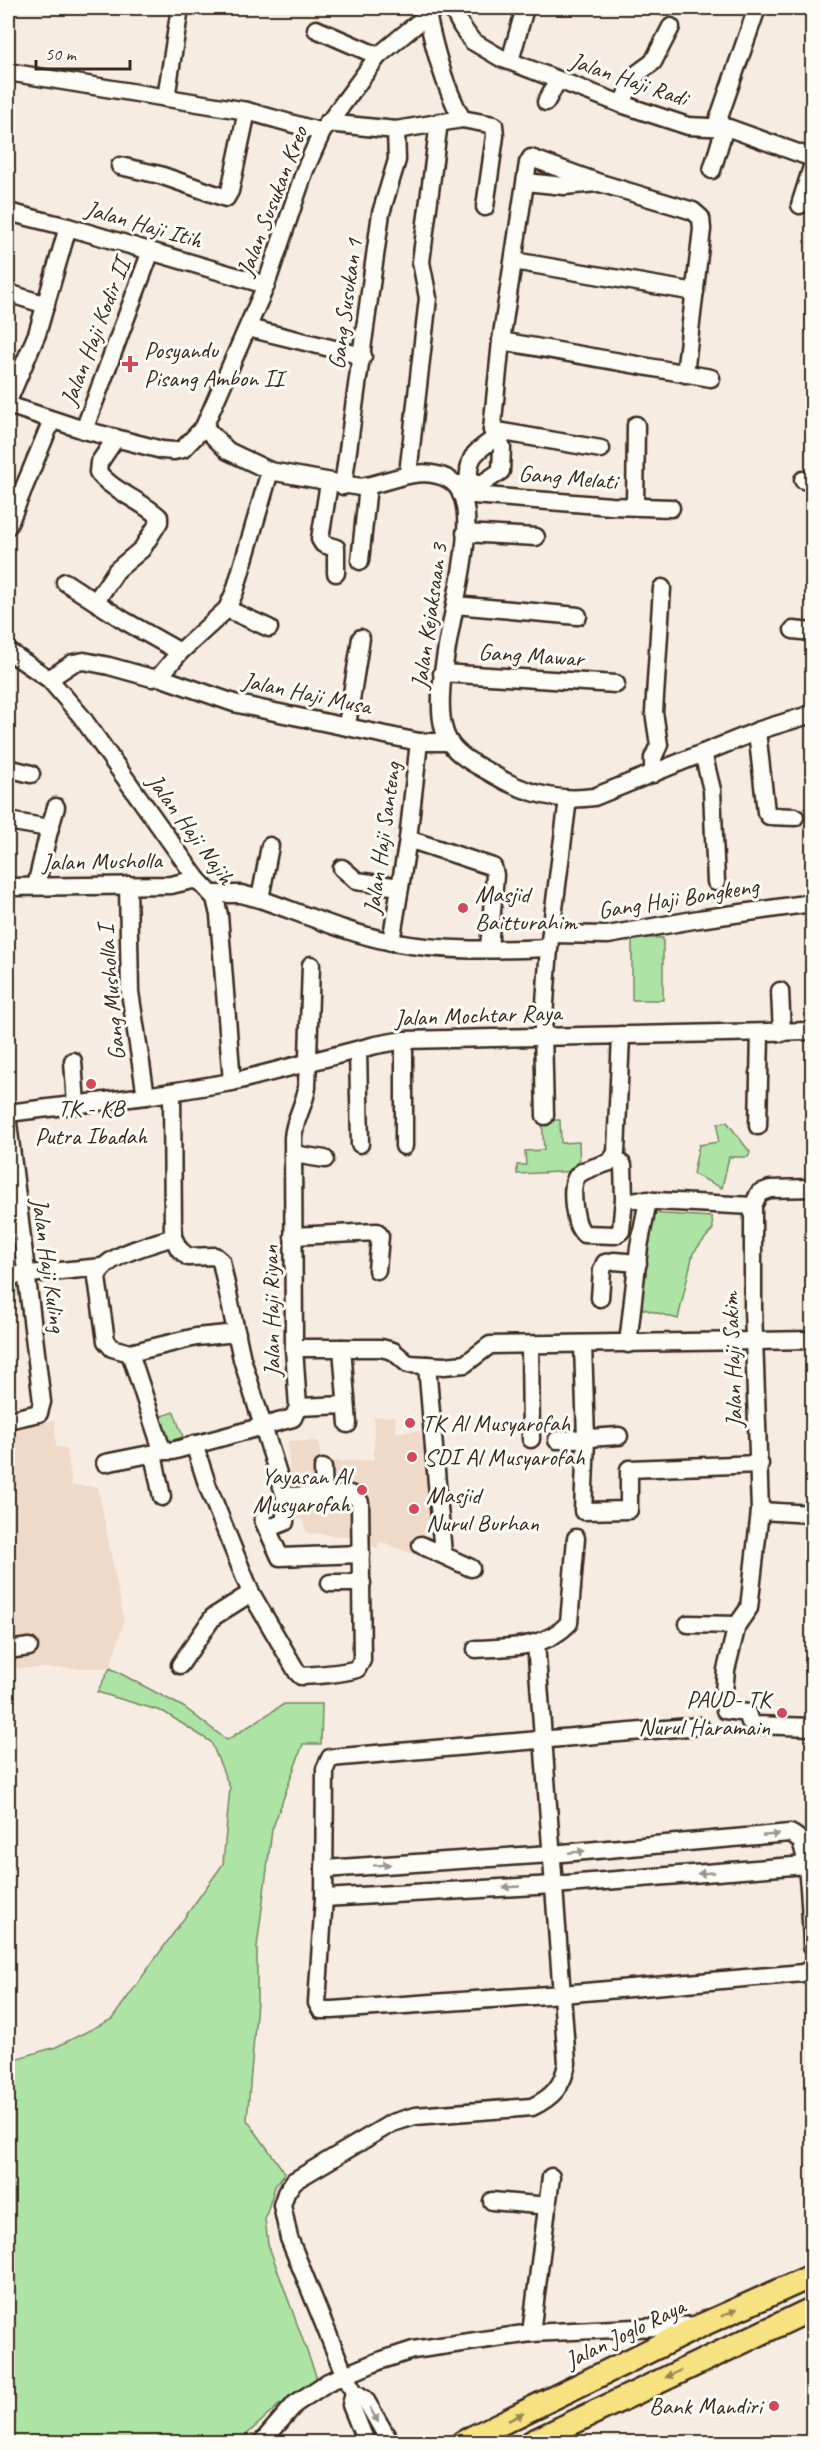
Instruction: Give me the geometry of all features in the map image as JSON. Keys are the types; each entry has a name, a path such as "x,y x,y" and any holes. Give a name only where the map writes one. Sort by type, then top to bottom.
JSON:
{"main road":[{"name":"Jalan Joglo Raya","path":"463,2442 702,2325 813,2276"},
{"path":"532,2442 813,2309"}],"street":[{"path":"166,98 180,8"},
{"name":"Jalan Haji Radi","path":"452,8 472,41 487,51 510,61 621,104 688,126 720,127 813,158"},
{"path":"510,61 525,8"},
{"path":"712,170 720,127 757,8"},
{"path":"431,11 437,58 450,95 462,119"},
{"name":"Jalan Susukan Kreo","path":"199,433 267,285 305,170 324,128 378,57 431,11"},
{"path":"621,104 638,73 653,62 671,27"},
{"path":"316,29 378,57"},
{"path":"8,72 248,111 324,128 396,130 462,119 494,125 495,136 485,207"},
{"path":"546,102 558,80"},
{"path":"120,166 160,176 220,198 226,198 230,191 248,111"},
{"path":"408,474 428,298 420,262 439,122"},
{"name":"Gang Susukan 1","path":"336,573 336,548 320,541 336,484 363,356 381,213 397,160 396,130"},
{"path":"68,227 46,305 8,403 84,430 170,452 183,448 199,433 228,451 270,471 336,484 368,486 408,474 432,474 462,487 483,483 501,471 502,447 494,434 501,341 529,160 532,158 600,183 699,214 702,229 685,374"},
{"path":"800,205 813,166"},
{"path":"526,182 564,186 600,183"},
{"name":"Jalan Haji Itih","path":"8,212 68,227 267,285"},
{"name":"Jalan Haji Kodir II","path":"84,430 151,251"},
{"path":"514,261 695,291"},
{"path":"8,293 46,305"},
{"path":"248,328 363,356"},
{"path":"501,341 711,378"},
{"path":"8,526 52,420"},
{"path":"635,507 636,425"},
{"path":"494,434 601,449"},
{"name":"Jalan Kejaksaan 3","path":"449,742 440,701 442,673 465,551 465,505 462,487 468,466 476,453 494,434"},
{"path":"96,602 117,570 142,549 159,522 159,517 148,507 112,484 98,472 99,463 116,438"},
{"path":"159,677 180,652 227,609 235,591 270,471"},
{"path":"360,561 368,486"},
{"name":"Gang Melati","path":"462,487 611,507 671,508"},
{"path":"465,533 536,537"},
{"path":"64,582 125,621 180,652"},
{"path":"653,774 653,758 659,745 654,712 662,588"},
{"path":"455,605 578,616"},
{"path":"227,609 269,628"},
{"path":"793,630 813,632"},
{"path":"347,725 361,638"},
{"name":"Jalan Haji Najih","path":"8,651 49,679 81,716 197,879 215,898 220,922 232,1082"},
{"name":"Jalan Haji Musa","path":"49,679 73,663 84,661 152,678 159,677 234,703 419,742 449,742"},
{"name":"Gang Mawar","path":"442,673 616,684"},
{"path":"449,742 468,759 510,784 542,795 568,799 594,796 757,731 813,714"},
{"path":"757,731 766,812 768,816 774,818 795,818"},
{"name":"Jalan Haji Santeng","path":"391,942 408,839 419,742"},
{"path":"703,753 712,790 716,882"},
{"path":"8,768 32,774"},
{"path":"545,1116 542,1037 550,941 568,799"},
{"path":"36,886 56,807"},
{"path":"8,822 50,831"},
{"path":"408,839 493,867 495,875 489,948"},
{"path":"260,899 270,846"},
{"path":"342,868 357,881 400,887"},
{"name":"Jalan Musholla","path":"8,887 171,885 197,879"},
{"name":"Gang Musholla I","path":"128,885 130,992 146,1096"},
{"name":"Gang Haji Bongkeng","path":"212,894 241,894 260,899 391,942 432,948 472,950 608,935 813,903"},
{"name":"Jalan Haji Riyan","path":"105,1463 160,1450 172,1451 293,1418 298,1407 294,1348 294,1131 296,1119 306,1096 311,965"},
{"path":"780,991 782,1033"},
{"name":"Jalan Mochtar Raya","path":"8,1113 146,1096 232,1082 404,1040 813,1031"},
{"path":"758,1126 760,1033"},
{"path":"614,1158 623,1165 624,1199 619,1234 588,1235 579,1228 572,1189 576,1177 586,1168 610,1162 614,1158 621,1035"},
{"path":"404,1040 404,1146"},
{"path":"358,1050 360,1144"},
{"path":"73,1061 76,1105"},
{"path":"172,1092 172,1237 179,1249 188,1257 215,1256 220,1259 237,1333 285,1496 285,1521 265,1524 280,1557 361,1554"},
{"name":"Jalan Haji Kuling","path":"8,1123 42,1402 39,1413 8,1420"},
{"path":"294,1154 326,1159"},
{"path":"624,1199 753,1206 759,1193 770,1189 813,1188"},
{"path":"628,1344 648,1200"},
{"name":"Jalan Haji Sakim","path":"753,1206 754,1342 760,1512 749,1608 737,1625 726,1670 723,1702 725,1710 747,1713 750,1722 755,1725 813,1727"},
{"path":"294,1236 377,1232 380,1236 377,1270"},
{"path":"172,1237 112,1259 102,1267 97,1278 104,1335 112,1348 130,1353 196,1337 237,1333"},
{"path":"600,1298 602,1270 605,1263 614,1261 638,1263"},
{"path":"8,1276 102,1267"},
{"path":"294,1348 387,1349 408,1364 427,1365 465,1364 490,1345 813,1340"},
{"path":"583,1344 586,1438 583,1511 629,1510 629,1469 760,1464"},
{"path":"530,1345 531,1439"},
{"path":"342,1348 348,1425"},
{"path":"130,1353 160,1450 162,1497"},
{"path":"427,1365 443,1554"},
{"path":"298,1407 346,1405"},
{"path":"557,1440 619,1436"},
{"path":"194,1444 208,1487 251,1593 297,1672 302,1677 357,1669 362,1660 360,1502 350,1494 285,1496"},
{"path":"323,1468 324,1496"},
{"path":"760,1512 813,1514"},
{"path":"476,1649 536,1643 554,1636 569,1623 576,1538"},
{"path":"421,1545 471,1568"},
{"path":"330,1583 362,1583"},
{"path":"180,1665 213,1617 251,1593"},
{"path":"688,1624 737,1625"},
{"path":"390,2442 365,2399 354,2392 345,2376 289,2238 282,2205 294,2181 392,2123 415,2116 532,2107 544,2101 564,2079 567,2063 536,1643"},
{"path":"8,1650 28,1647"},
{"path":"700,1726 330,1758 325,1769 324,1898 317,2003 321,2010 562,1994 803,1973 813,1968"},
{"path":"324,1869 551,1854 790,1833 801,1842 806,1865 813,1947"},
{"path":"324,1898 554,1885 806,1865"},
{"path":"531,2333 551,2177"},
{"path":"492,2201 548,2206"},
{"path":"262,2442 295,2404 328,2382 413,2350 531,2333 702,2325"},
{"path":"354,2392 351,2405 366,2442"}],"shaded area":[{"name":"Yayasan Al Musyarofah","path":"395,1416 396,1432 420,1431 440,1519 414,1554 380,1542 377,1548 346,1536 307,1533 302,1519 292,1518 288,1441 319,1441 321,1462 374,1460 374,1417"},
{"path":"55,1421 56,1447 67,1448 72,1485 98,1487 124,1621 110,1668 8,1668 8,1429"}],"green space":[{"path":"632,938 663,938 663,1000 632,1000"},
{"path":"542,1120 560,1120 561,1143 579,1142 580,1171 517,1174 517,1165 526,1165 525,1151 544,1150"},
{"path":"727,1122 750,1152 748,1157 729,1157 722,1188 693,1174 699,1145 718,1142 718,1123"},
{"path":"648,1213 712,1217 713,1229 693,1253 678,1319 630,1305"},
{"path":"174,1412 183,1437 167,1442 159,1417"},
{"path":"110,1668 185,1708 227,1740 284,1704 322,1704 321,1744 303,1744 272,1830 257,1947 257,2002 247,2120 285,2173 275,2186 265,2219 268,2244 320,2387 279,2405 244,2437 243,2442 8,2442 8,2061 56,2047 112,2019 223,1864 230,1788 211,1742 164,1712 97,1692"}],"place":[{"name":"Posyandu Pisang Ambon II","path":"130,364"},
{"name":"Masjid Baitturahim","path":"463,908"},
{"name":"TK - KB Putra Ibadah","path":"91,1084"},
{"name":"TK Al Musyarofah","path":"410,1423"},
{"name":"SDI Al Musyarofah","path":"412,1457"},
{"name":"Yayasan Al Musyarofah","path":"362,1490"},
{"name":"Masjid Nurul Burhan","path":"414,1509"},
{"name":"PAUD- TK Nurul Haramain","path":"782,1713"},
{"name":"Bank Mandiri","path":"774,2406"}]}
